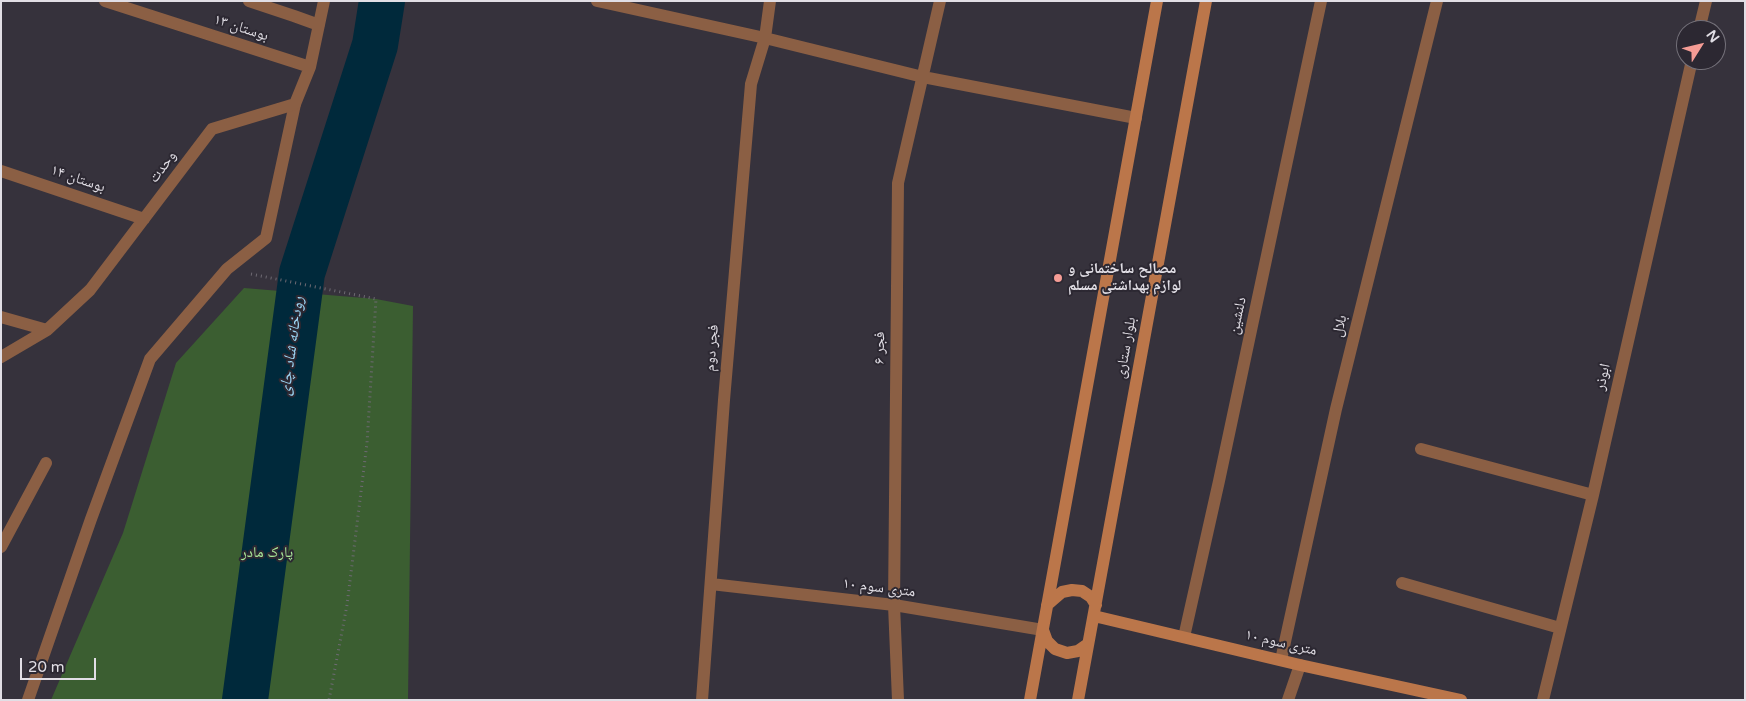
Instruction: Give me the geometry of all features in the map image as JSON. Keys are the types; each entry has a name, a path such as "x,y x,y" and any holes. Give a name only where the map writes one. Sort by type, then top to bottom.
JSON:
{"main road":[{"name":"بلوار ستاری","path":"1030,700 1157,1"},
{"name":"بلوار ستاری","path":"1078,700 1206,1"},
{"path":"1047,605 1062,592 1082,591 1090,597 1095,610"},
{"name":"۱۰ متری سوم","path":"1095,610 1184,637 1300,665 1461,700"},
{"path":"1043,630 1047,641 1055,649 1067,653 1078,651 1088,644"}],"street":[{"name":"بوستان ۱۳","path":"106,1 310,67"},
{"path":"249,1 319,25"},
{"path":"28,700 91,519 150,359 227,269 266,238 295,104 310,67 324,1"},
{"name":"فجر دوم","path":"702,700 724,400 751,84 766,38 770,1"},
{"name":"فجر ۶","path":"898,700 894,605 898,183 940,1"},
{"name":"دلنشین","path":"1184,637 1321,1"},
{"name":"بلال","path":"1281,660 1336,410 1437,1"},
{"path":"1701,20 1706,1"},
{"path":"605,2 766,38 923,77 1136,118"},
{"name":"ابوذر","path":"1543,700 1593,495 1690,70"},
{"name":"وحدت","path":"1,357 47,330 90,290 212,129 295,104"},
{"name":"بوستان ۱۴","path":"1,171 144,219"},
{"path":"1,317 47,330"},
{"path":"1421,449 1593,495"},
{"path":"1,547 46,463"},
{"path":"1402,583 1560,628"},
{"name":"۱۰ متری سوم","path":"711,584 894,605 1043,630"},
{"path":"1288,700 1300,665"}],"path":[{"path":"227,269 376,299 367,444 347,605 329,700"}],"green space":[{"name":"پارک مادر","path":"244,288 376,299 413,306 408,700 51,700 123,533 176,363"}],"waterway":[{"name":"رودخانه شاد چای","path":"245,700 302,273 375,45 382,1"}],"place":[{"name":"مصالح ساختمانی و لوازم بهداشتی مسلم","path":"1058,278"}]}
